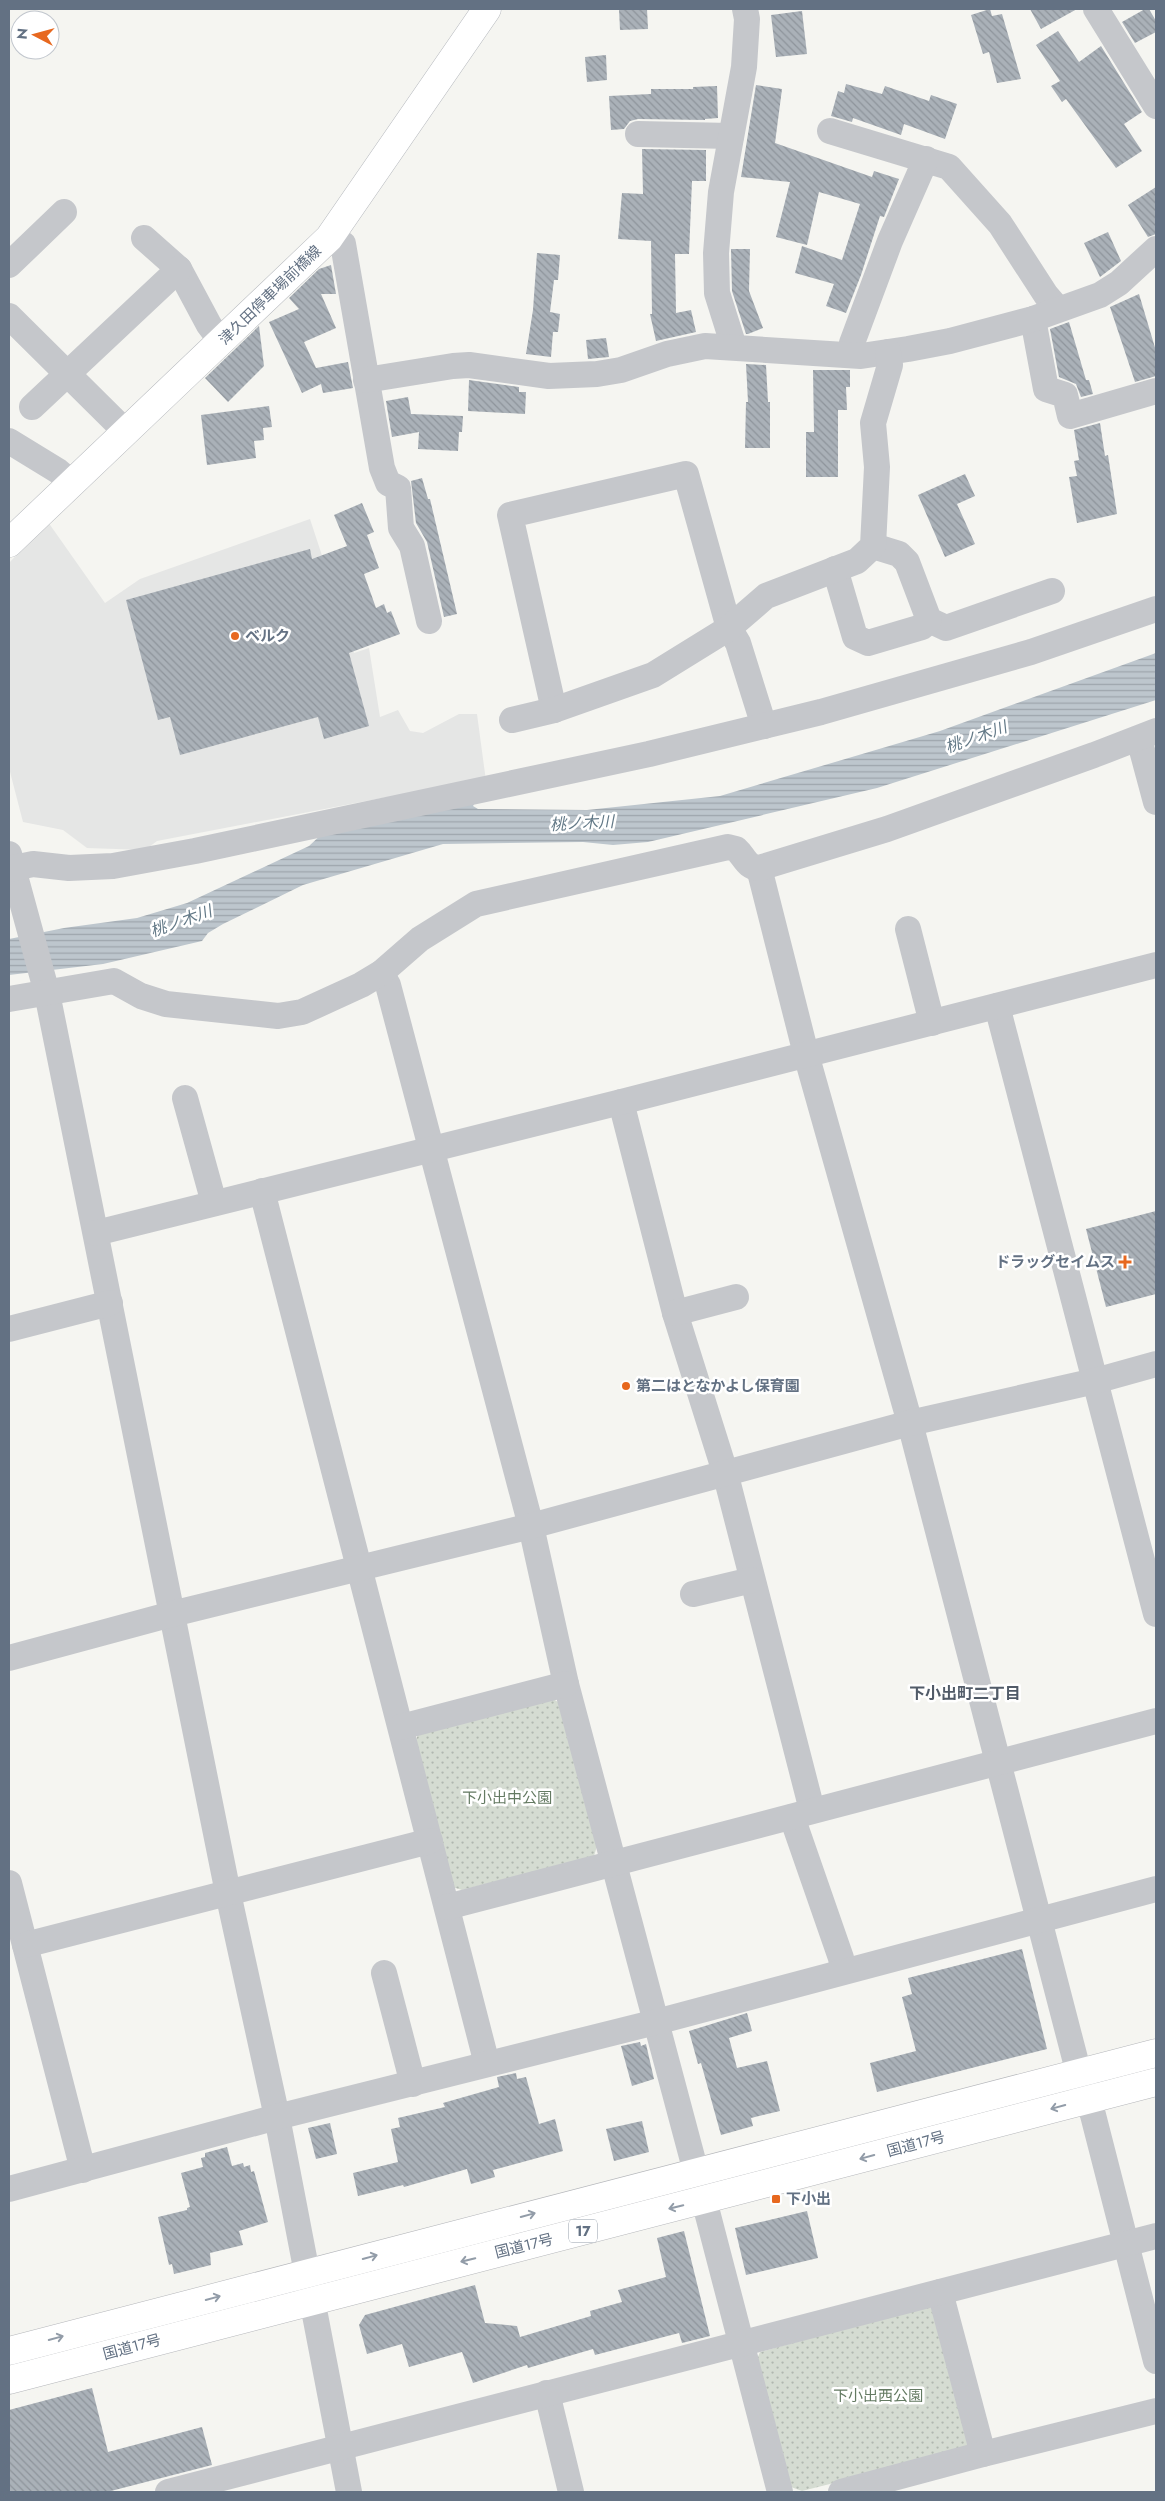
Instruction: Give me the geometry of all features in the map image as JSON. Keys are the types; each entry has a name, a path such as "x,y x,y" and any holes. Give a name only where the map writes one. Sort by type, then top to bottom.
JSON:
{"main road":[{"name":"津久田停車場前橋線","path":"9,543 329,238 487,9"},
{"name":"国道17号","path":"9,2351 1156,2053"},
{"name":"国道17号","path":"9,2380 1156,2082"}],"street":[{"path":"734,346 717,293 715,280 720,202 744,67 747,20 745,9"},
{"path":"1096,9 1156,106"},
{"path":"830,131 949,167 1000,224 1046,295 1058,309"},
{"path":"638,134 731,136"},
{"path":"850,355 852,343 890,241 926,159"},
{"path":"9,265 64,212"},
{"path":"144,238 178,269 209,325 221,341"},
{"path":"329,238 343,244 382,468 388,483 398,488 401,528 412,546 429,621"},
{"path":"366,380 461,365 549,376 597,374 621,370 689,348 705,346 734,346 850,355 888,352 950,341 1033,319 1100,295 1119,284 1156,249"},
{"path":"32,407 178,269"},
{"path":"9,316 126,432"},
{"path":"1033,319 1046,389 1065,395 1070,416 1156,391"},
{"path":"512,720 554,710 653,675 729,628 766,596 857,561 872,546 877,468 872,423 890,365 888,352"},
{"path":"9,441 58,471 72,483"},
{"path":"554,710 510,515 686,474 729,628 738,642 764,726"},
{"path":"872,546 899,554 907,562 929,620 946,628 1052,591"},
{"path":"836,569 855,637 868,643 922,627 929,620"},
{"path":"349,2492 277,2117 228,1893 46,988 12,869 33,864 69,868 113,866 187,853 648,754 821,712 1022,654 1156,609"},
{"path":"9,999 46,988 114,981 141,996 166,1004 284,1016 302,1012 327,1002 381,973 420,940 476,904 728,848 736,849 747,864 759,868 886,828 1148,735 1156,798"},
{"path":"759,868 806,1054 910,1423 1079,2074 1088,2099 1156,2360"},
{"path":"908,929 932,1023"},
{"path":"96,1233 621,1102 1156,965"},
{"path":"381,973 388,985 432,1149 531,1526 566,1684 696,2172"},
{"path":"997,1006 1156,1614"},
{"path":"185,1098 214,1203"},
{"path":"621,1102 675,1313 725,1472 752,1580 802,1814 843,1971"},
{"path":"262,1191 488,2064"},
{"path":"675,1313 736,1297"},
{"path":"9,1329 110,1303"},
{"path":"9,1658 172,1614 531,1526 910,1423 1095,1381 1156,1364"},
{"path":"693,1594 752,1580"},
{"path":"401,1727 566,1684"},
{"path":"447,1907 1156,1720"},
{"path":"25,1945 430,1841"},
{"path":"9,1883 83,2170"},
{"path":"9,2189 277,2117 656,2022 1156,1889"},
{"path":"384,1974 413,2084"},
{"path":"704,2200 780,2492"},
{"path":"168,2492 1156,2236"},
{"path":"940,2292 983,2454"},
{"path":"547,2393 571,2492"},
{"path":"841,2492 1156,2410"}],"shaded area":[{"path":"310,519 354,653 369,648 380,717 398,710 410,731 423,733 459,714 477,714 486,781 382,798 157,841 145,850 87,848 63,830 23,822 9,768 9,563 48,522 105,603 140,579"}],"green space":[{"name":"下小出中公園","path":"548,1696 558,1702 597,1846 594,1856 462,1890 452,1887 416,1739 420,1731"},
{"name":"下小出西公園","path":"927,2306 936,2310 973,2448 802,2491 791,2487 756,2361 760,2352"}],"water":[{"name":"桃ノ木川","path":"1156,653 1156,700 877,788 648,842 613,845 583,842 443,844 303,885 223,924 208,933 202,941 103,964 9,975 9,939 64,928 137,918 187,903 309,846 324,832 478,797 473,806 478,809 587,810 720,796 940,731"}],"building":[{"path":"619,9 647,9 648,29 620,30"},
{"path":"990,9 992,16 1002,14 1021,79 997,83 989,52 983,54 971,15"},
{"path":"1030,9 1077,9 1041,29"},
{"path":"1145,9 1149,9 1156,21 1156,32 1135,43 1122,22"},
{"path":"802,11 807,54 776,57 771,15"},
{"path":"1058,31 1079,62 1101,46 1142,112 1124,124 1142,151 1116,168 1066,99 1062,102 1051,86 1060,81 1036,45"},
{"path":"606,55 607,80 587,82 585,57"},
{"path":"846,84 882,94 885,86 929,101 931,95 957,104 945,139 904,124 901,135 853,118 852,122 831,116 838,91 844,93"},
{"path":"756,85 782,89 775,143 872,177 874,171 899,179 884,217 880,216 861,275 846,313 826,306 834,284 795,273 802,246 842,260 860,204 819,192 807,245 776,237 790,182 741,177"},
{"path":"717,86 718,118 705,120 638,119 630,121 624,129 611,130 609,96 651,94 651,89 693,89 693,87"},
{"path":"642,149 706,150 706,181 692,181 689,254 675,254 676,313 691,310 696,332 656,341 650,314 652,314 651,241 618,239 622,193 643,194"},
{"path":"1156,187 1156,234 1148,237 1128,205"},
{"path":"1108,232 1121,261 1100,277 1084,243"},
{"path":"731,249 750,249 749,291 763,328 748,334 746,334 732,291"},
{"path":"537,253 560,255 558,280 554,280 550,312 560,314 558,332 553,332 551,357 526,354 533,310"},
{"path":"331,265 336,294 321,294 336,328 304,342 316,368 348,362 353,388 323,393 321,384 302,393 269,322 299,309 289,298 319,269"},
{"path":"1139,294 1156,351 1156,376 1135,382 1110,307"},
{"path":"1069,322 1086,380 1089,380 1093,394 1081,397 1076,384 1059,377 1050,329"},
{"path":"259,326 264,366 228,402 205,378"},
{"path":"606,338 609,357 588,359 586,340"},
{"path":"746,364 766,365 768,402 770,402 770,448 745,448 746,402 748,402"},
{"path":"813,370 850,370 850,387 846,387 847,410 838,410 838,477 806,477 806,432 814,432"},
{"path":"469,380 519,387 519,392 526,392 525,414 468,411"},
{"path":"408,397 411,414 463,416 462,432 459,432 458,451 418,449 419,432 392,437 386,401"},
{"path":"269,406 272,427 263,428 264,440 254,441 256,458 207,465 201,415"},
{"path":"1100,423 1105,456 1108,455 1117,514 1077,523 1069,477 1077,476 1074,461 1079,460 1074,430"},
{"path":"965,474 975,496 957,504 975,544 945,557 918,495"},
{"path":"422,478 428,499 430,499 457,614 444,617 427,542 416,523 411,481"},
{"name":"ベルク","path":"362,503 374,532 367,535 379,568 364,574 376,608 384,604 387,613 391,611 400,634 349,653 369,726 324,739 318,717 180,755 170,717 158,720 126,600 310,549 312,559 347,546 334,515"},
{"name":"ドラッグセイムス","path":"1156,1211 1156,1294 1106,1307 1086,1229"},
{"path":"1022,1949 1047,2049 877,2092 870,2063 916,2051 902,1997 912,1994 908,1978"},
{"path":"747,2013 752,2031 729,2038 737,2068 767,2061 780,2111 751,2118 753,2126 721,2135 701,2063 698,2064 689,2031"},
{"path":"640,2042 641,2046 646,2044 654,2079 632,2086 621,2046"},
{"path":"516,2073 517,2079 526,2077 539,2124 555,2119 563,2151 493,2170 495,2177 471,2184 467,2169 404,2187 403,2185 358,2196 353,2173 398,2162 391,2129 400,2127 398,2118 445,2107 443,2103 499,2087 497,2077"},
{"path":"642,2121 649,2152 614,2161 606,2129"},
{"path":"330,2123 337,2154 316,2159 308,2128"},
{"path":"227,2147 232,2166 243,2163 244,2167 250,2165 251,2172 254,2171 268,2222 239,2231 243,2245 210,2253 211,2265 174,2274 172,2264 169,2265 158,2217 187,2210 190,2207 181,2173 203,2167 201,2158 205,2157 205,2153"},
{"path":"807,2211 818,2258 746,2275 735,2228"},
{"path":"684,2231 710,2336 682,2343 679,2333 595,2355 593,2349 528,2368 527,2365 473,2383 462,2352 409,2367 402,2344 367,2354 359,2325 365,2315 475,2285 485,2323 517,2326 520,2337 591,2316 590,2311 622,2302 618,2290 666,2277 657,2238"},
{"path":"92,2388 108,2452 202,2427 212,2465 107,2492 9,2492 9,2410"}],"place":[{"name":"ベルク","path":"235,636"},
{"name":"ドラッグセイムス","path":"1125,1262"},
{"name":"第二はとなかよし保育園","path":"626,1386"},
{"name":"下小出","path":"776,2199"}],"district":[{"name":"下小出町二丁目","path":"965,1693"}]}
